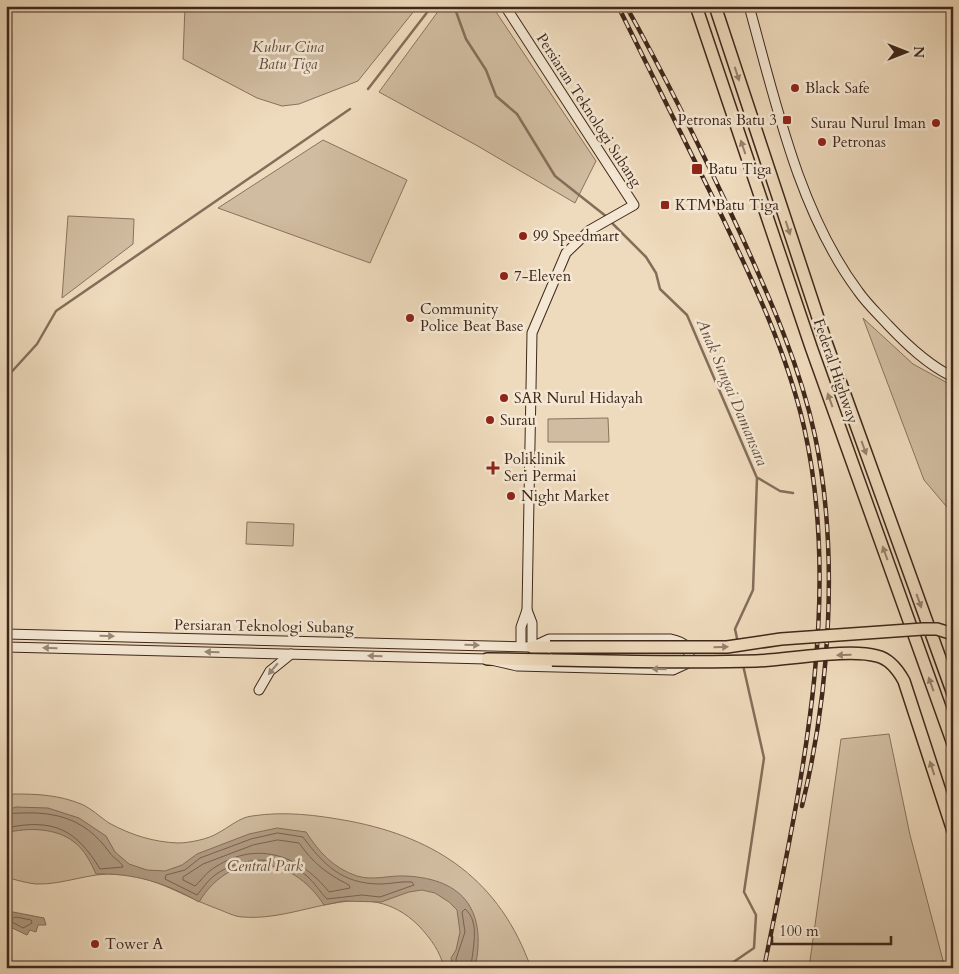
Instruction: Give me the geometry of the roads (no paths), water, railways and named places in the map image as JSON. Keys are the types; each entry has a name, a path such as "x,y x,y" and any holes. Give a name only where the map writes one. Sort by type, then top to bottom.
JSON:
{"highway":[{"name":"Federal Highway","path":"696,6 812,347 953,744"},
{"name":"Federal Highway","path":"715,6 826,342 953,694"},
{"path":"527,646 549,643 727,647 781,639 923,629 937,629 953,634"},
{"path":"487,658 728,661 844,655 878,656 890,662 898,670 904,681 953,831"}],"main road":[{"name":"Persiaran Teknologi Subang","path":"505,6 634,205 579,239 566,253 532,333 527,610 521,627 527,646"},
{"path":"749,6 798,171 827,241 858,292 888,325 937,370 953,377"},
{"name":"Persiaran Teknologi Subang","path":"527,610 532,622 527,646"},
{"path":"532,622 537,631 549,643"},
{"name":"Persiaran Teknologi Subang","path":"6,634 527,646"},
{"name":"Persiaran Teknologi Subang","path":"6,647 487,658 517,666 673,670 686,664 689,658 687,645 681,641 670,639 549,643"},
{"path":"424,644 424,657"},
{"path":"259,690 270,671 291,654"}],"water":[{"path":"16,807 48,808 79,818 106,836 115,852 129,864 147,870 165,871 182,865 197,854 249,834 277,828 306,832 327,859 348,873 369,878 406,876 426,879 443,884 457,892 467,902 474,915 478,930 475,968 453,968 451,958 456,950 460,932 457,910 435,893 422,890 409,892 381,902 344,901 324,905 311,888 296,876 279,868 262,864 245,866 228,873 213,885 199,902 174,889 149,880 123,875 96,874 90,861 74,842 51,831 23,830 6,833 6,810"},
{"path":"13,912 44,918 46,925 38,925 36,932 30,930 27,935 6,925 6,913"}],"waterway":[{"path":"368,89 432,6"},
{"name":"Anak Sungai Damansara","path":"454,6 466,39 486,70 496,96 517,114 555,176 607,217"},
{"path":"6,378 37,344 56,311 350,109"},
{"name":"Anak Sungai Damansara","path":"610,221 646,257 656,273 660,289 687,315 757,478 753,590 735,629 738,643"},
{"path":"758,478 780,491 793,493"},
{"path":"731,968 732,963 754,948 756,915 744,892 764,758 743,665"}],"railway":[{"path":"618,6 717,206 778,342 804,427 815,494 820,562 818,630 812,698 803,767 791,835 764,968"},
{"path":"626,6 701,149 764,285 793,359 815,436 827,526 828,621 825,669 819,716 812,762 802,806"}],"place":[{"name":"Black Safe","path":"795,88"},
{"name":"Petronas Batu 3","path":"787,120"},
{"name":"Surau Nurul Iman","path":"936,123"},
{"name":"Petronas","path":"822,142"},
{"name":"Batu Tiga","path":"697,169"},
{"name":"KTM Batu Tiga","path":"665,205"},
{"name":"99 Speedmart","path":"523,236"},
{"name":"7-Eleven","path":"504,276"},
{"name":"Community Police Beat Base","path":"410,318"},
{"name":"SAR Nurul Hidayah","path":"504,398"},
{"name":"Surau","path":"490,420"},
{"name":"Poliklinik Seri Permai","path":"493,468"},
{"name":"Night Market","path":"511,496"},
{"name":"Tower A","path":"95,944"}],"park label":[{"name":"Kubur Cina Batu Tiga","path":"288,56"},
{"name":"Central Park","path":"265,866"}]}
